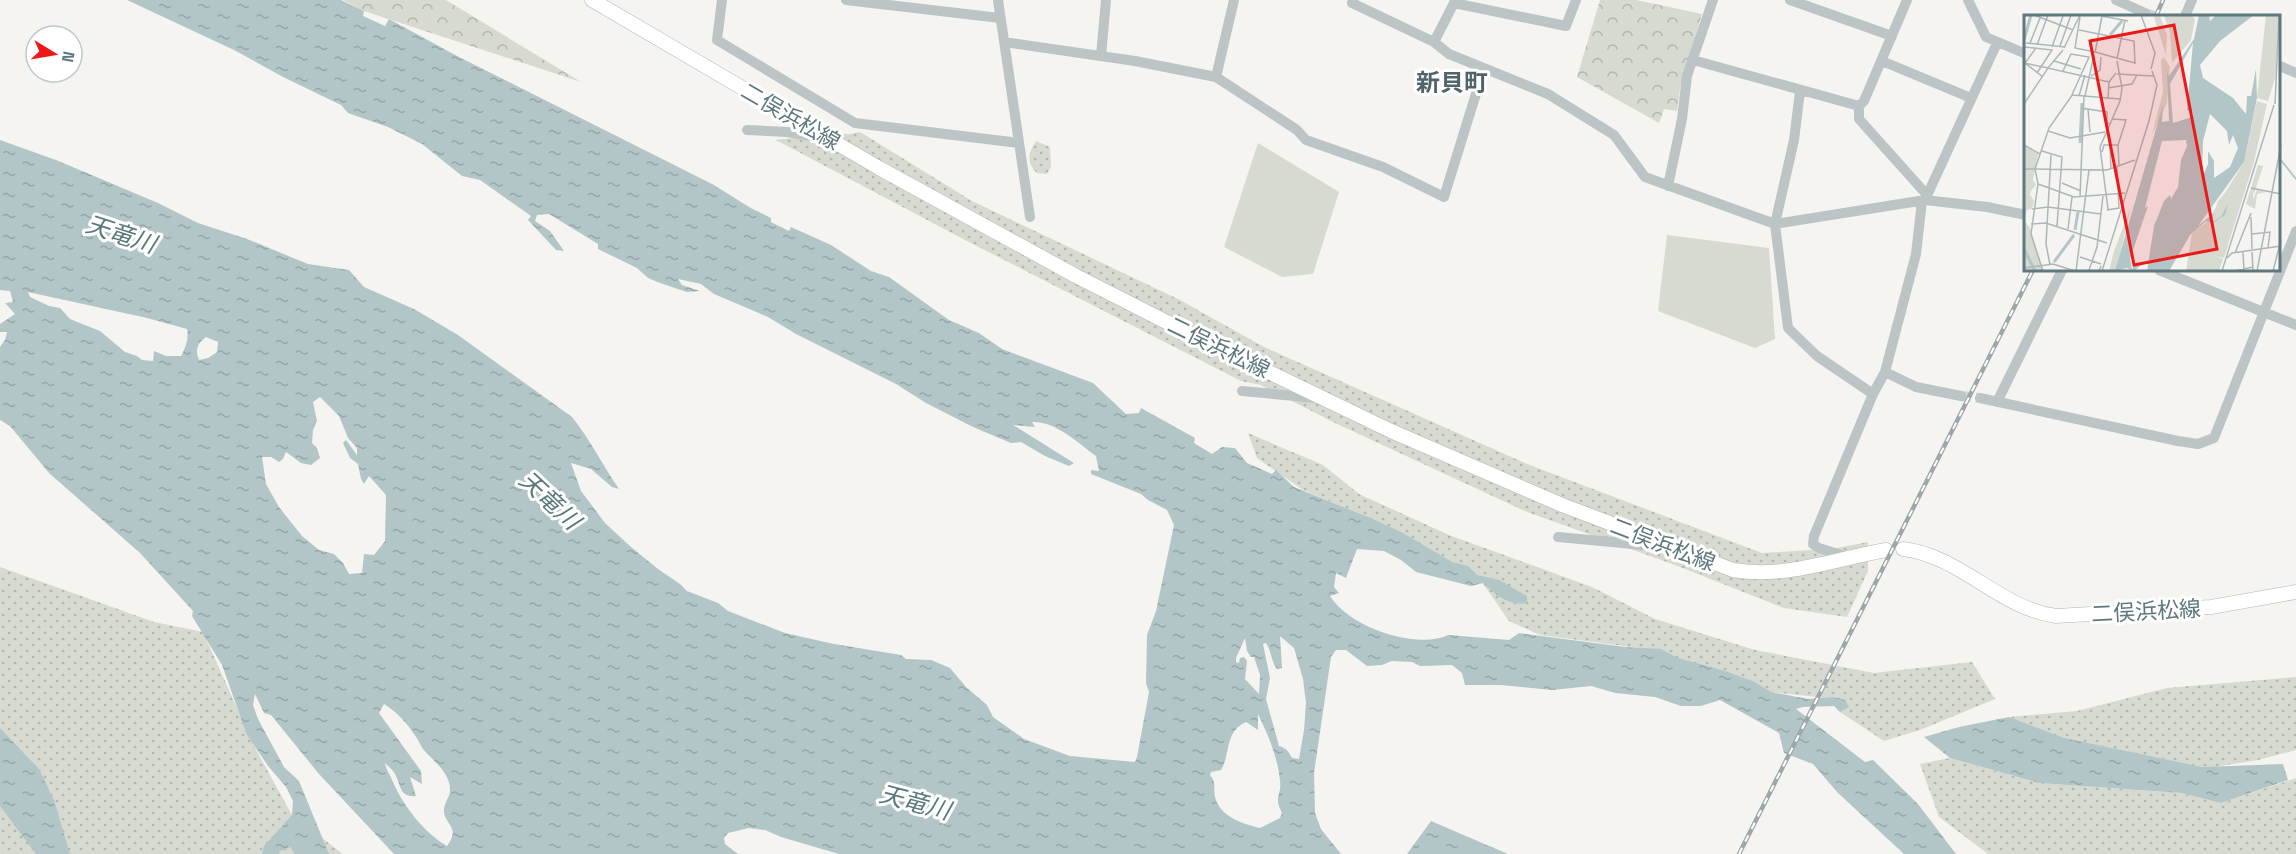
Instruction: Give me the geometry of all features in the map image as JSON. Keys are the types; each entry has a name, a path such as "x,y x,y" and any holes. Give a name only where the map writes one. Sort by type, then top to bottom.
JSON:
{"main road":[{"name":"二俣浜松線","path":"592,0 879,168 1076,276 1391,431 1530,491 1670,548 1733,570 1752,574 1777,573 1886,550"},
{"name":"二俣浜松線","path":"1904,549 1919,551 1947,562 2021,607 2056,616 2211,607 2296,592"}],"street":[{"path":"722,0 717,40 855,123 1019,143"},
{"path":"846,0 1000,18"},
{"path":"998,0 1030,217"},
{"path":"1101,57 1106,0"},
{"path":"1216,77 1234,0"},
{"path":"1353,0 1352,3 1434,42 1449,54 1548,94 1614,135 1646,177 1775,224 1925,199 1988,207 2024,215"},
{"path":"1434,42 1454,3 1566,26 1576,0"},
{"path":"1668,186 1682,119 1687,76 1713,0"},
{"path":"1790,0 1892,36"},
{"path":"1907,0 1864,101 1859,106 1859,119 1925,199"},
{"path":"1968,0 1986,37 2024,53"},
{"path":"2116,0 2145,13"},
{"path":"2185,15 2192,0"},
{"path":"1004,42 1135,61 1216,77 1297,130 1306,140 1383,167 1444,197 1484,68"},
{"path":"1848,557 1819,548 1813,544 1814,536 1873,394 1885,372 1916,254 1925,199 1997,43"},
{"path":"1693,60 1859,106"},
{"path":"1882,61 1971,98"},
{"path":"2281,66 2296,73"},
{"path":"1800,91 1794,140 1775,224 1788,328 1817,356 1873,394"},
{"path":"747,130 788,132 831,139"},
{"path":"2281,269 2296,231"},
{"path":"1997,402 2061,272"},
{"path":"2164,272 2296,325"},
{"path":"1980,398 2026,410 2178,441 2198,444 2214,438 2280,272"},
{"path":"1885,372 1916,387 1961,396"},
{"path":"1242,391 1325,399"},
{"path":"1558,537 1670,548"}],"green space":[{"path":"343,0 446,0 581,82 364,11"},
{"path":"1600,0 1636,0 1702,14 1680,88 1677,111 1664,109 1659,123 1577,77"},
{"path":"860,132 972,201 1180,300 1264,347 1527,464 1762,553 1832,549 1868,542 1868,571 1847,617 1784,608 1675,565 1527,512 1333,422 1261,385 1241,381 965,240 776,140"},
{"path":"1036,141 1050,147 1051,167 1047,174 1037,173 1031,165 1030,154"},
{"path":"1258,143 1339,192 1313,274 1282,277 1224,247"},
{"path":"1667,235 1769,248 1775,339 1755,348 1658,311"},
{"path":"1248,433 1323,465 1359,494 1449,535 1592,587 1655,619 1755,650 1874,673 1972,662 1995,699 1920,730 1884,741 1840,712 1844,700 1771,692 1647,649 1540,635 1509,621 1477,575 1360,514 1303,490 1257,458"},
{"path":"0,567 154,622 203,632 254,746 292,815 343,854 0,854"},
{"path":"2296,677 2296,750 2258,760 2208,768 2037,733 2009,717 2077,711 2167,688"},
{"path":"1950,758 2039,783 2181,793 2221,803 2296,778 2296,854 1988,854 1939,817 1920,764"}],"water":[{"name":"天竜川","path":"127,0 341,0 364,11 363,16 385,26 389,19 459,57 714,185 771,218 771,222 789,231 791,227 831,245 871,271 889,277 949,320 979,333 1002,349 1093,383 1126,414 1139,413 1141,408 1195,438 1194,443 1212,454 1222,447 1235,448 1247,463 1272,474 1276,470 1294,487 1403,533 1452,562 1468,566 1477,575 1499,580 1527,596 1527,603 1514,603 1498,595 1483,583 1471,586 1416,572 1401,560 1384,551 1357,549 1346,578 1336,573 1334,587 1339,593 1330,596 1339,607 1367,626 1384,633 1419,640 1449,635 1509,640 1519,633 1625,647 1661,649 1678,658 1755,682 1771,692 1808,699 1833,697 1845,700 1849,707 1840,712 1834,706 1796,709 1865,762 1873,760 1918,804 1956,854 1904,854 1837,792 1813,764 1784,753 1779,733 1720,700 1701,706 1681,706 1655,697 1615,693 1591,686 1552,690 1501,685 1465,685 1462,673 1452,665 1420,666 1412,662 1392,661 1382,665 1367,666 1346,650 1336,650 1331,657 1314,773 1315,813 1321,829 1341,854 839,854 765,830 749,828 728,833 724,838 725,844 738,854 394,854 319,774 271,715 264,713 255,694 253,705 258,719 284,767 299,781 329,854 294,854 291,847 280,851 279,854 262,854 264,846 292,815 293,801 286,787 268,766 247,735 222,665 192,616 193,611 140,553 49,473 10,426 0,420 0,347 7,332 0,332 0,324 15,314 5,303 13,302 10,291 0,290 0,140 56,160 158,203 198,223 247,239 308,264 349,270 364,287 414,309 458,335 572,417 619,489 612,487 591,469 571,463 581,491 605,523 631,547 687,591 718,603 728,611 785,633 901,655 906,659 931,660 950,668 966,687 987,705 993,717 1024,739 1070,756 1135,762 1149,692 1146,683 1147,635 1156,611 1174,525 1167,510 1141,494 1091,474 1091,470 1099,471 1096,456 1058,429 1032,422 1035,427 1013,425 1074,463 1069,466 1021,442 1011,443 973,427 768,317 714,294 701,284 678,279 682,285 700,291 687,292 648,278 637,268 598,249 598,244 549,214 537,215 535,221 550,231 564,251 556,250 528,220 531,216 480,180 462,176 422,144 388,127 348,113 341,105 234,50","holes":["28,292 187,329 186,346 181,356 166,356 154,351 153,361 142,360 125,352 100,331 70,319 60,308 49,306 30,297","206,337 218,342 217,352 208,358 199,360 197,350","320,397 339,416 348,438 357,448 357,455 346,440 343,443 350,458 358,464 364,484 369,476 386,495 385,541 374,555 364,554 362,573 349,574 334,554 319,550 302,536 279,507 266,484 262,457 271,457 279,462 286,452 301,463 311,465 320,458 317,448 312,443 313,430 317,421 313,402","1280,636 1294,648 1303,679 1306,703 1299,759 1292,758 1287,750 1279,746 1266,699 1270,678 1263,644 1266,643 1268,646 1277,669 1282,668","1245,638 1247,651 1251,657 1254,657 1260,675 1259,694 1245,679 1247,661 1244,657 1240,658 1239,663 1236,662","384,704 406,723 423,749 448,779 450,791 444,813 453,831 447,846 422,826 408,808 385,763 394,773 403,793 410,796 416,796 410,777 422,784 421,771 379,713","1258,714 1272,747 1279,772 1278,803 1282,813 1280,818 1260,828 1240,822 1222,810 1215,797 1214,783 1210,775 1211,772 1221,770 1234,731 1246,722 1258,730"]},
{"path":"2009,717 2064,738 2203,767 2283,764 2288,780 2221,803 2181,793 2039,783 1950,758 1924,737"},
{"path":"0,728 39,769 54,800 70,854 36,854 0,806"},
{"path":"1431,821 1508,854 1407,854"}],"waterway":[{"path":"2281,160 2296,179"}],"tunnel":[{"path":"2145,13 2151,15"},
{"path":"1961,396 1980,398"}],"railway":[{"path":"2156,15 2163,0"},
{"path":"1739,854 2032,272"}],"district":[{"name":"新貝町","path":"1452,82"}]}
